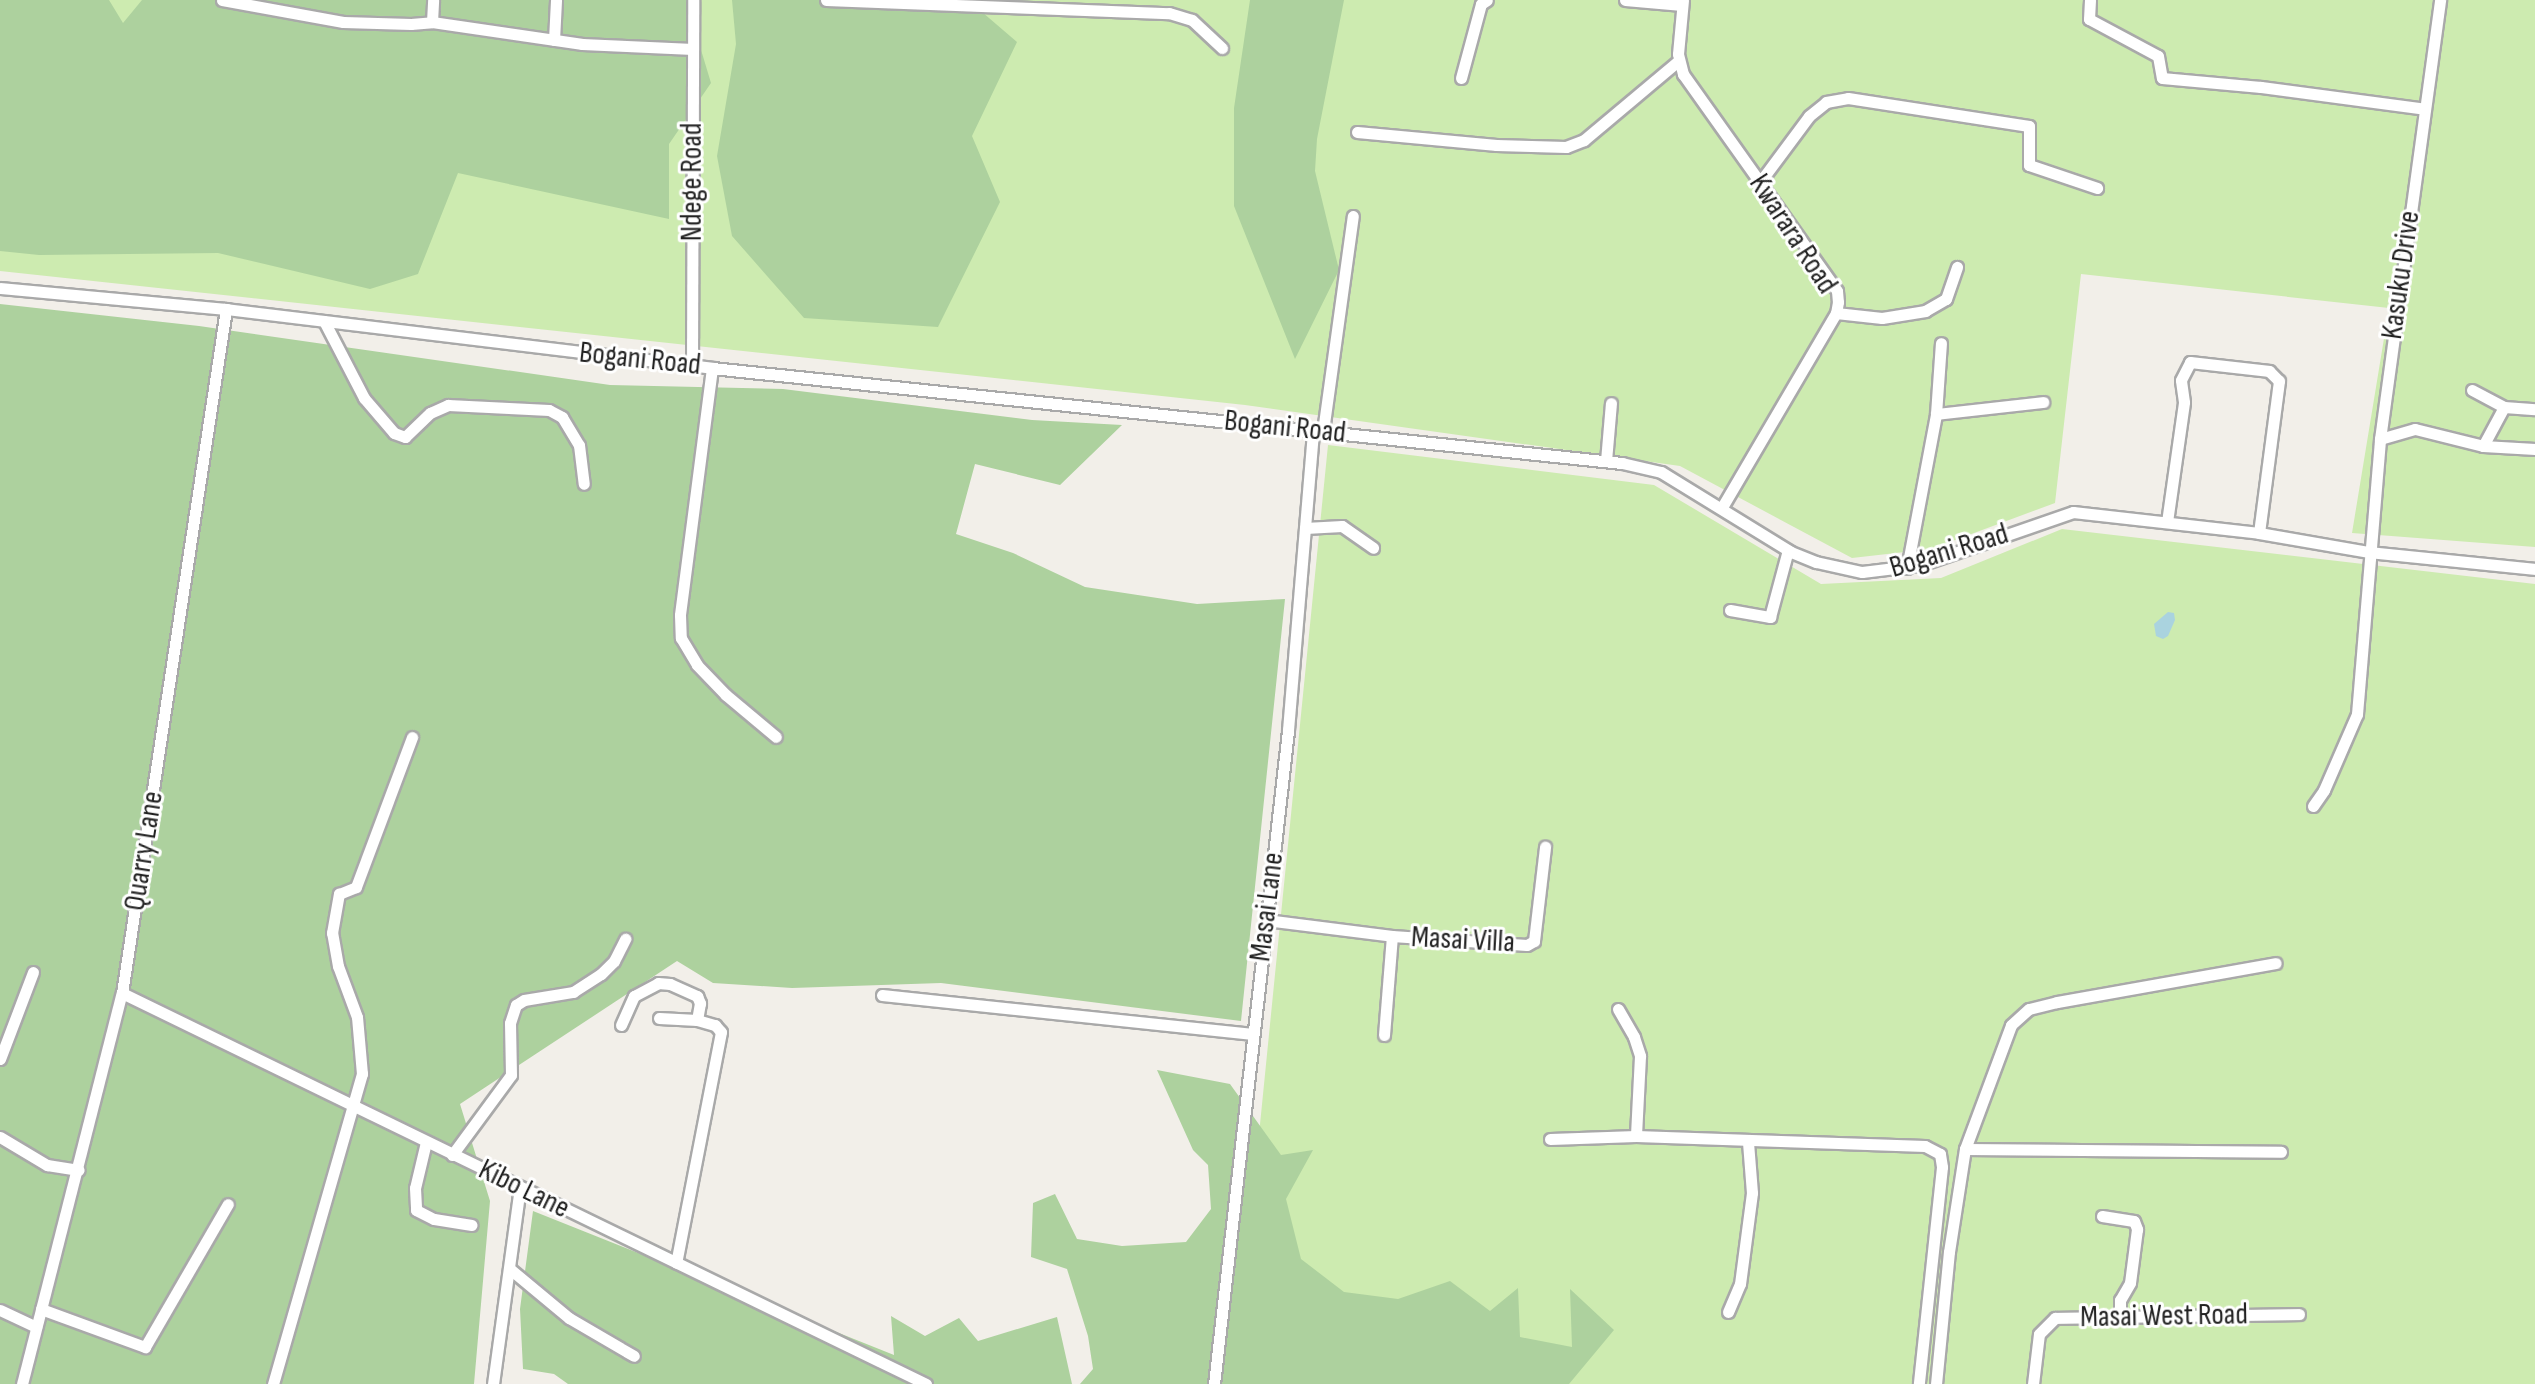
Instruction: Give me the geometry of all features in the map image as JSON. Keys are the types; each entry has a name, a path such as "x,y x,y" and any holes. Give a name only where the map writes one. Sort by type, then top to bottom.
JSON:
{"street":[{"path":"222,0 343,22 432,22 554,40 693,49"},
{"path":"432,22 433,0"},
{"path":"554,40 556,0"},
{"name":"Ndege Road","path":"692,364 693,0"},
{"path":"826,0 1169,13 1192,20 1222,48"},
{"path":"1461,78 1481,4 1487,0"},
{"path":"1357,132 1496,145 1566,147 1584,140 1678,61 1682,2 1625,0"},
{"path":"2090,0 2089,19 2158,56 2162,78 2261,87 2425,109"},
{"name":"Kasuku Drive","path":"2313,806 2324,790 2357,714 2380,439 2440,0"},
{"name":"Kwarara Road","path":"1678,61 1683,74 1837,291 1836,313 1722,507"},
{"path":"1760,182 1809,116 1826,102 1848,98 2029,126 2029,165 2097,188"},
{"name":"Masai Lane","path":"1214,1384 1266,920 1305,528 1353,216"},
{"path":"1836,313 1882,318 1938,307 1946,299 1957,267"},
{"name":"Bogani Road","path":"0,288 226,309 712,368 1606,461 1661,472 1788,550 1840,569 1883,572 1907,568 1972,549 2056,515 2093,513 2259,533 2369,552 2535,569"},
{"name":"Quarry Lane","path":"22,1384 122,993 226,309"},
{"path":"324,321 364,398 394,433 405,437 430,413 448,405 549,410 562,417 579,445 584,484"},
{"path":"1907,568 1936,414 1941,343"},
{"path":"2167,522 2184,402 2181,380 2190,362 2269,371 2279,381 2259,533"},
{"path":"712,368 680,615 681,638 697,665 726,695 776,737"},
{"path":"2472,390 2504,407 2535,409"},
{"path":"1936,414 2043,402"},
{"path":"1606,461 1611,403"},
{"path":"2483,446 2504,407"},
{"path":"2380,439 2415,429 2483,446 2535,449"},
{"path":"1305,528 1342,526 1373,548"},
{"path":"1730,610 1770,617 1788,550"},
{"path":"273,1384 362,1074 357,1017 338,966 332,933 339,894 356,887 412,737"},
{"name":"Masai Villa","path":"1266,920 1392,936 1531,944 1545,847"},
{"name":"Masai Villa","path":"1384,1035 1392,936"},
{"path":"452,1155 511,1075 510,1023 516,1005 524,1000 573,992 614,961 625,939"},
{"path":"1936,1384 1949,1252 1965,1149 2005,1035 2019,1016 2029,1009 2276,963"},
{"path":"0,1059 33,972"},
{"path":"621,1025 634,996 658,983 670,984 697,996 700,1003 697,1020"},
{"name":"Kibo Lane","path":"122,993 926,1384"},
{"path":"882,995 1253,1034"},
{"path":"1618,1009 1640,1056 1636,1136"},
{"path":"659,1018 697,1020 715,1025 721,1032 676,1263"},
{"path":"1550,1139 1636,1136 1925,1146 1940,1154 1942,1167 1919,1384"},
{"path":"0,1137 47,1165 79,1170"},
{"path":"426,1142 415,1188 416,1210 434,1219 472,1225"},
{"path":"1728,1312 1740,1284 1752,1193 1748,1142"},
{"path":"1965,1149 2281,1152"},
{"path":"493,1384 520,1187"},
{"path":"41,1309 145,1347 228,1204"},
{"path":"2102,1216 2134,1221 2137,1229 2130,1283 2120,1300 2120,1317"},
{"path":"510,1269 569,1318 634,1356"},
{"path":"0,1310 36,1327"},
{"name":"Masai West Road","path":"2033,1384 2039,1334 2055,1318 2299,1314"}],"green space":[{"path":"0,0 2535,0 2535,547 2352,533 2389,308 2081,274 2055,503 1931,549 1852,558 1680,466 1245,405 0,271"},
{"path":"0,0 109,0 123,23 142,0 686,0 711,83 669,144 669,219 458,173 418,274 370,289 218,253 39,255 0,251"},
{"path":"732,0 968,0 1017,42 972,136 1000,202 938,327 804,318 732,236 717,156 736,44"},
{"path":"1250,0 1344,0 1317,139 1315,171 1339,270 1295,359 1234,206 1234,108"},
{"path":"0,304 199,326 610,385 783,389 1032,420 1122,425 1060,485 975,464 956,534 1013,553 1085,587 1197,604 1285,599 1241,1021 941,983 792,988 713,983 677,961 460,1104 490,1201 474,1384 0,1384"},
{"path":"1328,445 1654,485 1821,584 1941,578 2062,529 2535,584 2535,1384 1234,1384"},
{"path":"1157,1070 1230,1084 1281,1155 1313,1150 1286,1199 1301,1259 1344,1292 1398,1299 1450,1281 1490,1311 1518,1288 1520,1337 1572,1347 1570,1289 1614,1330 1569,1384 1080,1384 1093,1369 1088,1336 1067,1269 1031,1257 1033,1203 1055,1194 1077,1239 1122,1246 1186,1242 1211,1209 1208,1165 1193,1150"},
{"path":"533,1211 894,1355 891,1316 925,1336 959,1318 978,1341 1057,1317 1072,1384 568,1384 554,1374 523,1369 520,1309"}],"water":[{"path":"2168,612 2174,613 2175,620 2168,636 2163,639 2156,636 2154,624"}]}
